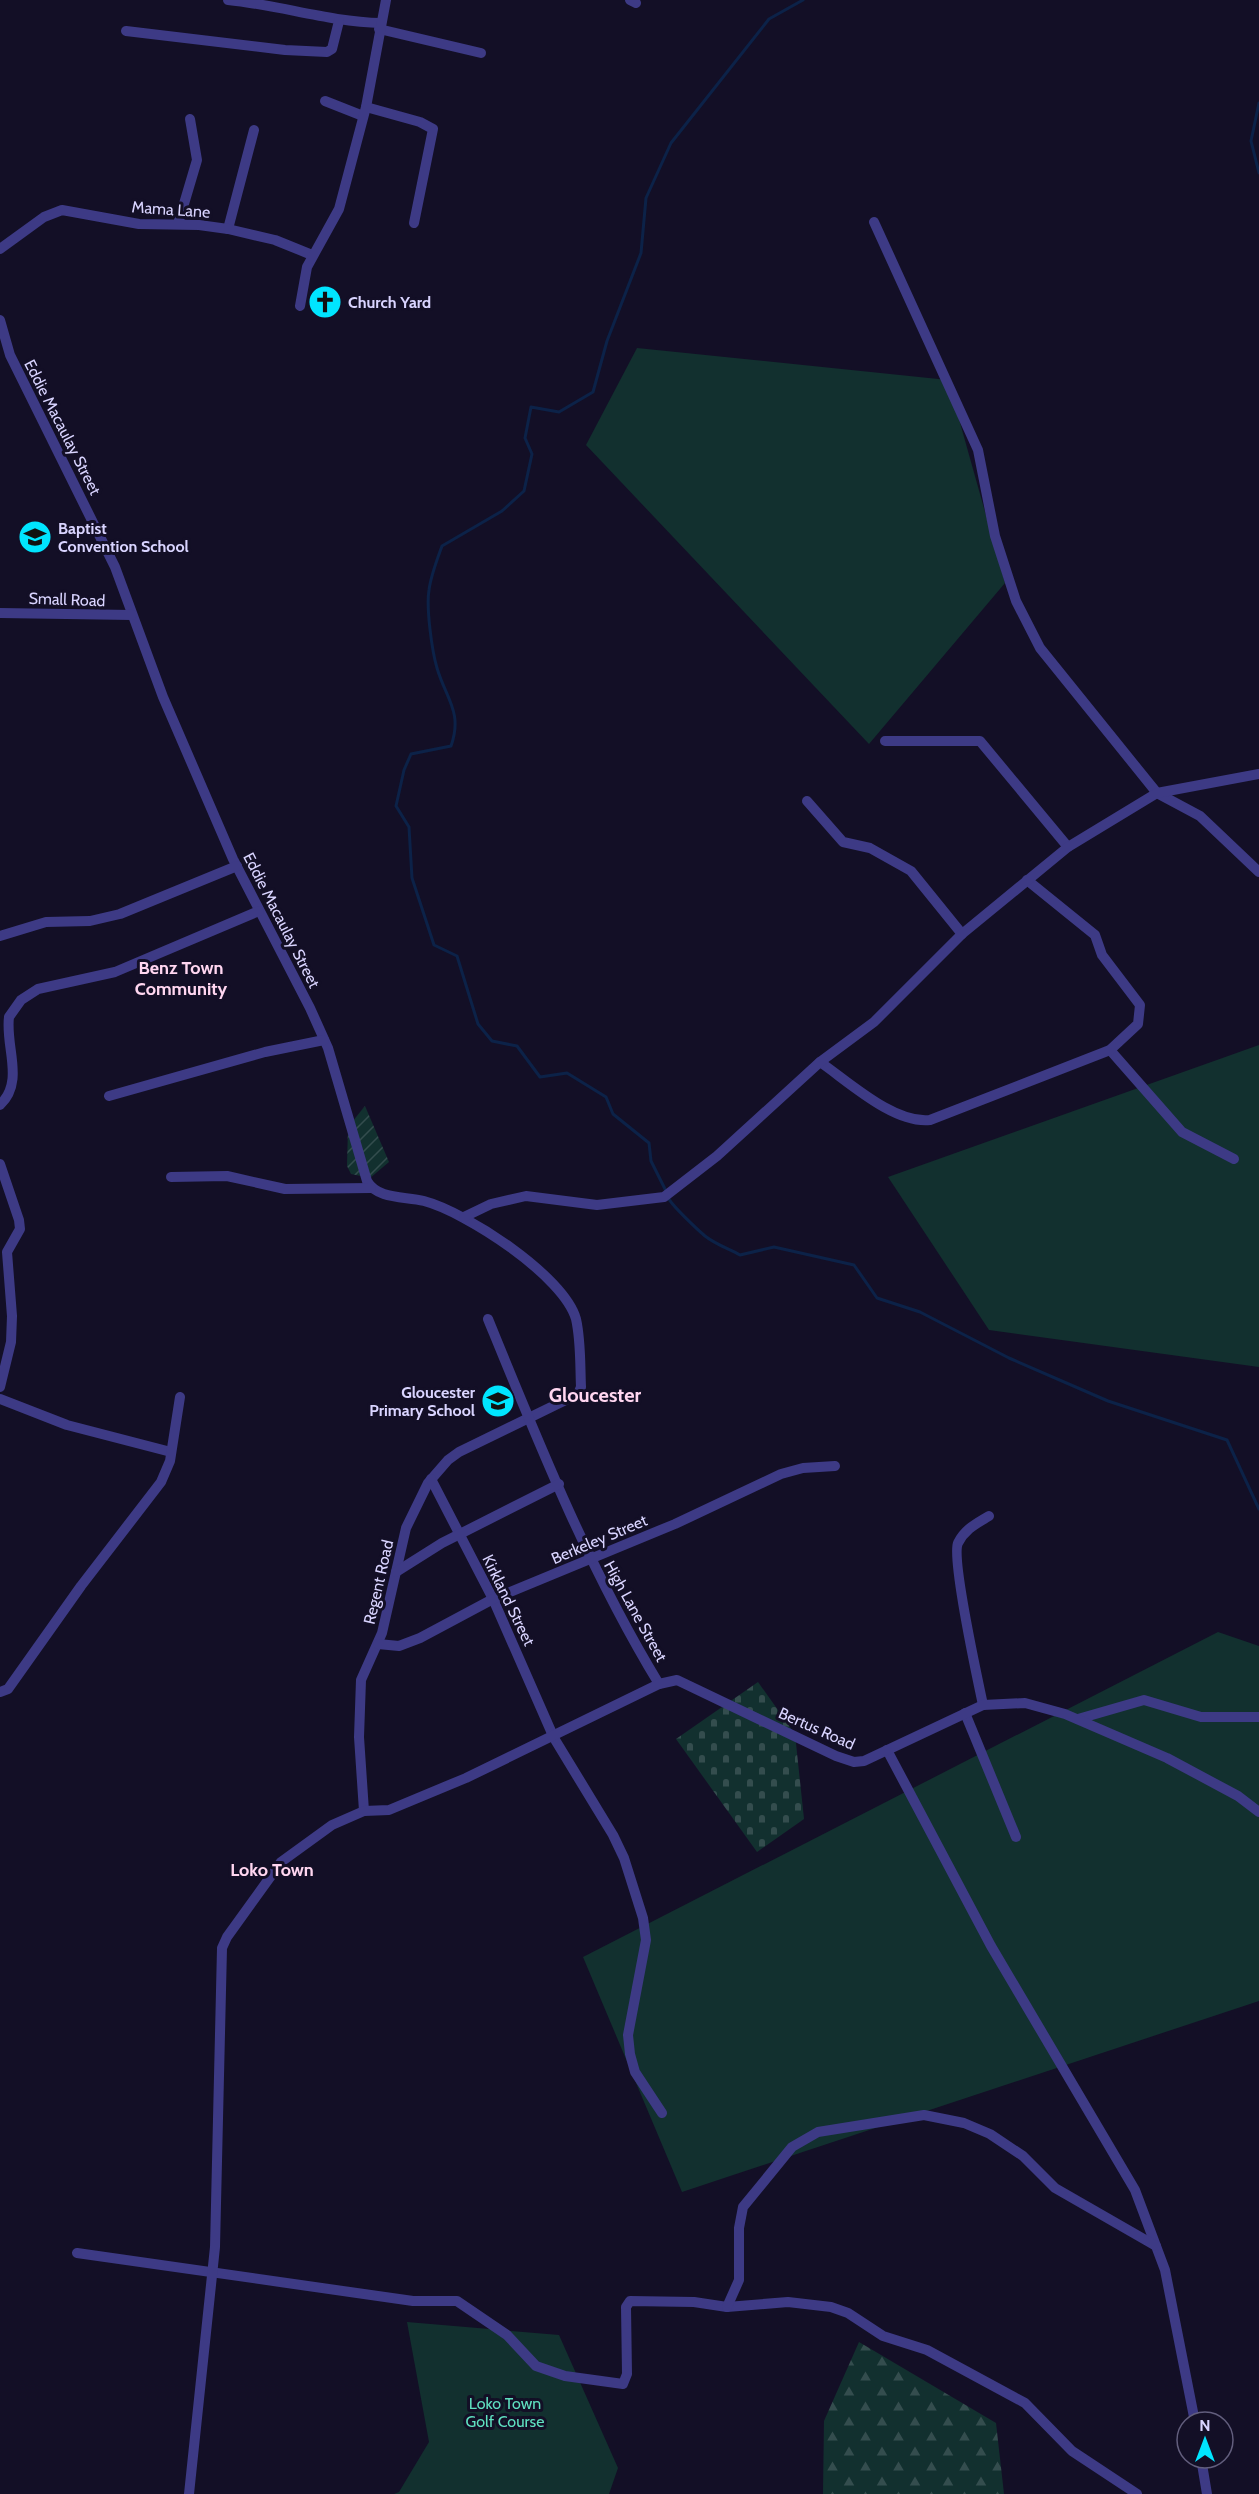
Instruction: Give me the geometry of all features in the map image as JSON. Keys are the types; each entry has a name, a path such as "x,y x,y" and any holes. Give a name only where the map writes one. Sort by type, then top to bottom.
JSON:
{"street":[{"path":"228,0 304,11 339,21 380,26 481,53"},
{"path":"300,306 312,255 331,228 339,209 364,112 386,0"},
{"path":"126,31 285,50 327,52 332,49 339,21"},
{"path":"325,101 364,112 420,122 433,129 414,223"},
{"path":"178,224 196,160 190,119"},
{"path":"228,229 254,130"},
{"name":"Mama Lane","path":"0,249 44,217 62,210 139,224 178,224 228,229 275,240 312,255"},
{"path":"874,222 978,450 994,536 1016,601 1040,648 1157,793 1200,816 1259,872"},
{"name":"Eddie Macaulay Street","path":"0,320 10,355 115,567 199,784 237,867 310,1008 324,1040 371,1188"},
{"name":"Small Road","path":"0,613 132,615"},
{"path":"885,741 980,741 1068,847"},
{"path":"464,1217 491,1204 526,1196 597,1204 664,1197 717,1156 820,1062 874,1022 962,934 1068,847 1157,793 1259,774"},
{"path":"807,801 843,842 870,848 911,871 962,934"},
{"path":"0,936 46,922 90,921 120,914 237,867"},
{"path":"820,1062 897,1115 917,1121 930,1120 1110,1050 1138,1024 1140,1005 1102,955 1095,935 1027,880"},
{"path":"0,1106 9,1095 12,1083 9,1017 28,994 38,989 115,972 259,911"},
{"path":"109,1096 265,1052 324,1040"},
{"path":"1110,1050 1182,1132 1234,1159"},
{"path":"0,1164 20,1220 20,1229 7,1252 12,1316 11,1342 0,1387"},
{"path":"171,1177 227,1176 285,1188 371,1188 381,1194 434,1204 464,1217 505,1244 555,1284 576,1319 581,1388 578,1394 529,1420"},
{"name":"High Lane Street","path":"489,1319 529,1420 591,1559 623,1625 659,1684"},
{"path":"0,1692 8,1689 81,1586 161,1482 171,1452 180,1397"},
{"path":"0,1399 67,1425 171,1452"},
{"name":"Regent Road","path":"364,1811 359,1737 361,1680 378,1644 406,1528 431,1479 448,1460 459,1452 529,1420"},
{"name":"Berkeley Street","path":"378,1644 391,1647 406,1644 493,1599 591,1559 781,1474 803,1468 835,1466"},
{"name":"Kirkland Street","path":"431,1479 493,1599 554,1738 613,1835 643,1918 646,1940 628,2036 630,2054 634,2072 662,2113"},
{"path":"396,1572 461,1534 559,1484"},
{"path":"983,1705 963,1606 956,1546 967,1529 989,1516"},
{"name":"Bertus Road","path":"189,2494 207,2342 214,2247 222,1948 227,1937 281,1862 332,1826 364,1811 389,1810 399,1806 554,1738 659,1684 677,1680 846,1760 864,1761 983,1705 1025,1703 1078,1719 1167,1758 1238,1796 1259,1812"},
{"path":"1078,1719 1144,1700 1201,1717 1259,1717"},
{"path":"965,1713 1016,1836"},
{"path":"887,1750 991,1946 1135,2190 1165,2270 1193,2410"},
{"path":"727,2307 739,2280 739,2229 743,2207 792,2146 818,2132 924,2115 964,2123 990,2134 1023,2156 1055,2188 1156,2246"},
{"path":"77,2253 413,2301 457,2301 507,2336 536,2366 565,2376 623,2384 627,2374 626,2307 630,2301 694,2302 727,2307 788,2302 831,2307 848,2313 884,2336 927,2350 1025,2403 1072,2451 1137,2494"},
{"path":"1203,2470 1207,2494"}],"green space":[{"path":"637,348 948,380 1005,583 869,744 586,445"},
{"path":"1259,1045 1259,1367 989,1330 888,1177"},
{"path":"365,1106 389,1162 370,1178 351,1174 347,1166 348,1127"},
{"path":"1218,1632 1259,1646 1259,2001 682,2192 583,1957"},
{"path":"758,1682 795,1734 804,1819 757,1852 676,1739"},
{"name":"Loko Town Golf Course","path":"407,2322 559,2335 618,2468 609,2494 394,2494 399,2492 429,2442"},
{"path":"859,2342 996,2423 1004,2494 823,2494 824,2421"}],"waterway":[{"path":"666,1191 651,1161 649,1143 613,1114 606,1097 567,1073 540,1077 517,1046 492,1041 478,1024 457,956 434,945 412,878 409,827 396,806 404,770 411,754 451,746 454,734 454,715 437,668 429,618 430,584 442,546 502,511 524,491 532,454 525,438 531,407 559,412 593,392 607,341 641,253 646,198 671,143 769,19 803,0"},
{"path":"1259,103 1251,141 1259,173"},
{"path":"668,1197 705,1236 740,1255 774,1247 854,1265 877,1298 920,1312 1009,1358 1108,1401 1227,1440 1259,1509"}],"place":[{"name":"Church Yard","path":"325,302"},
{"name":"Baptist Convention School","path":"35,537"},
{"name":"Gloucester Primary School","path":"498,1401"}],"district":[{"name":"Benz Town Community","path":"181,978"},
{"name":"Gloucester","path":"595,1395"},
{"name":"Loko Town","path":"272,1870"}]}
